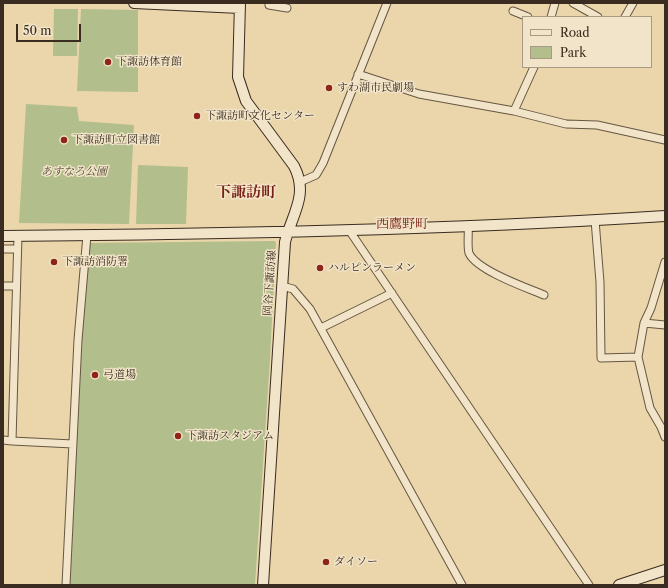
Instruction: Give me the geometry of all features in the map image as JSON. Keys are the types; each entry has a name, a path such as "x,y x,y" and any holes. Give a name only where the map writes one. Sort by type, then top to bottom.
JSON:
{"street":[{"path":"134,3 240,5"},
{"path":"269,3 269,5 288,8"},
{"path":"300,182 316,175 323,163 387,3"},
{"path":"551,16 555,3"},
{"path":"573,3 596,16"},
{"path":"626,16 633,3"},
{"name":"岡谷下諏訪線","path":"240,5 238,77 242,92 246,101 294,166 300,182 298,206 285,242 262,585"},
{"path":"513,11 526,16"},
{"path":"514,111 534,68"},
{"path":"358,74 420,94 514,111 566,124 597,125 665,140"},
{"path":"3,236 288,232 665,216"},
{"path":"595,220 600,282 601,358 638,357"},
{"path":"468,225 469,253 478,264 495,274 544,295"},
{"path":"349,230 589,585"},
{"path":"66,585 78,340 86,235"},
{"path":"12,441 18,236"},
{"path":"3,249 17,249"},
{"path":"665,262 644,323 638,357 650,408 665,436"},
{"path":"3,286 16,286"},
{"path":"282,286 294,289 310,309 462,585"},
{"path":"321,328 392,293"},
{"path":"644,323 665,325"},
{"path":"3,440 73,444"},
{"path":"619,585 665,570"}],"green space":[{"path":"54,9 78,9 77,56 53,56"},
{"name":"下諏訪体育館","path":"81,9 138,10 138,92 77,91"},
{"name":"あすなろ公園","path":"26,104 77,107 79,121 134,125 129,224 19,223"},
{"path":"138,165 188,167 186,224 136,224"},
{"path":"276,242 270,359 255,585 69,585 79,371 88,243"}],"place":[{"name":"下諏訪体育館","path":"108,62"},
{"name":"すわ湖市民劇場","path":"329,88"},
{"name":"下諏訪町文化センター","path":"197,116"},
{"name":"下諏訪町立図書館","path":"64,140"},
{"name":"下諏訪消防署","path":"54,262"},
{"name":"ハルピンラーメン","path":"320,268"},
{"name":"弓道場","path":"95,375"},
{"name":"下諏訪スタジアム","path":"178,436"},
{"name":"ダイソー","path":"326,562"}],"district":[{"name":"下諏訪町","path":"246,193"},
{"name":"西鷹野町","path":"402,224"}]}
